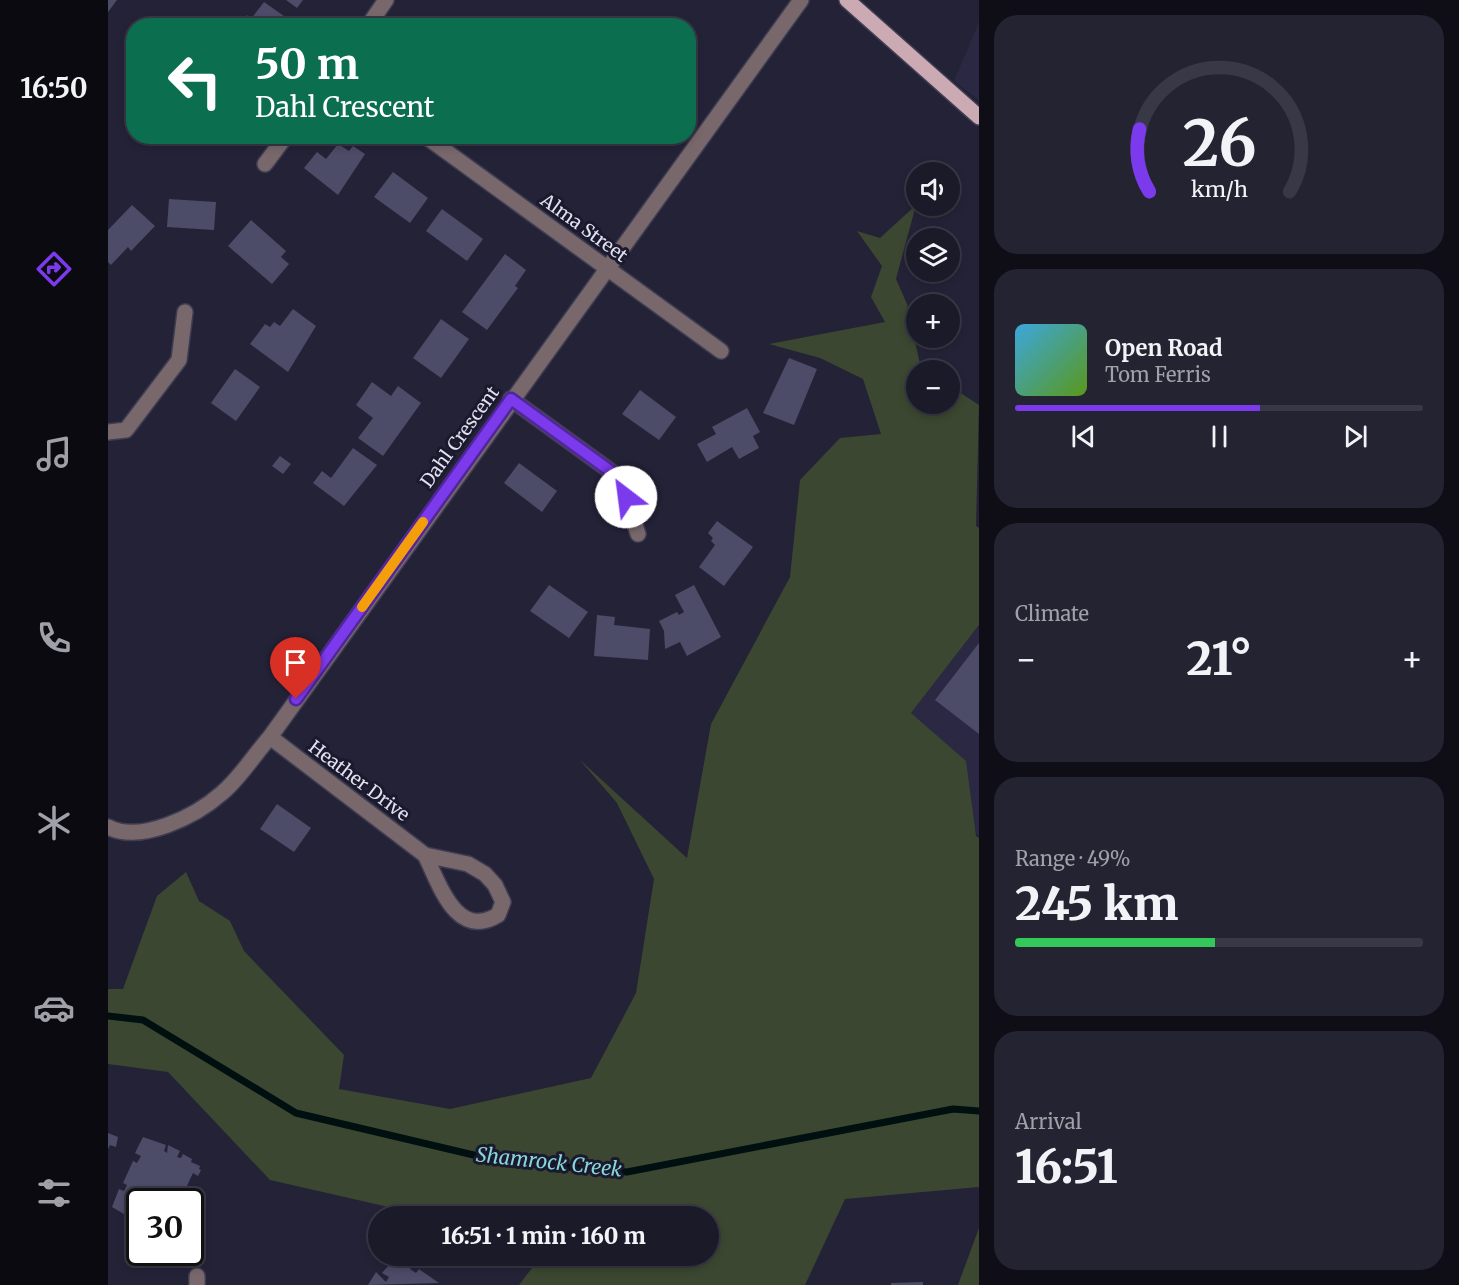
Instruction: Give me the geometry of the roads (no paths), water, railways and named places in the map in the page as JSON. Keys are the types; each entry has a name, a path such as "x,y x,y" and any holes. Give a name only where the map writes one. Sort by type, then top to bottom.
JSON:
{"main road":[{"path":"847,0 979,117"}],"street":[{"path":"374,18 386,0"},
{"name":"Dahl Crescent","path":"108,827 134,834 161,826 196,811 222,793 270,737 511,399 801,0"},
{"path":"265,164 280,144"},
{"name":"Alma Street","path":"436,144 721,351"},
{"path":"108,432 126,430 179,360 185,312"},
{"path":"511,399 620,478 638,534"},
{"name":"Heather Drive","path":"270,737 425,855 456,913 474,923 485,923 498,915 503,902 495,885 485,874 468,864 425,855"}],"waterway":[{"name":"Shamrock Creek","path":"108,1016 143,1020 296,1113 499,1161 627,1172 953,1109 979,1111"}]}
